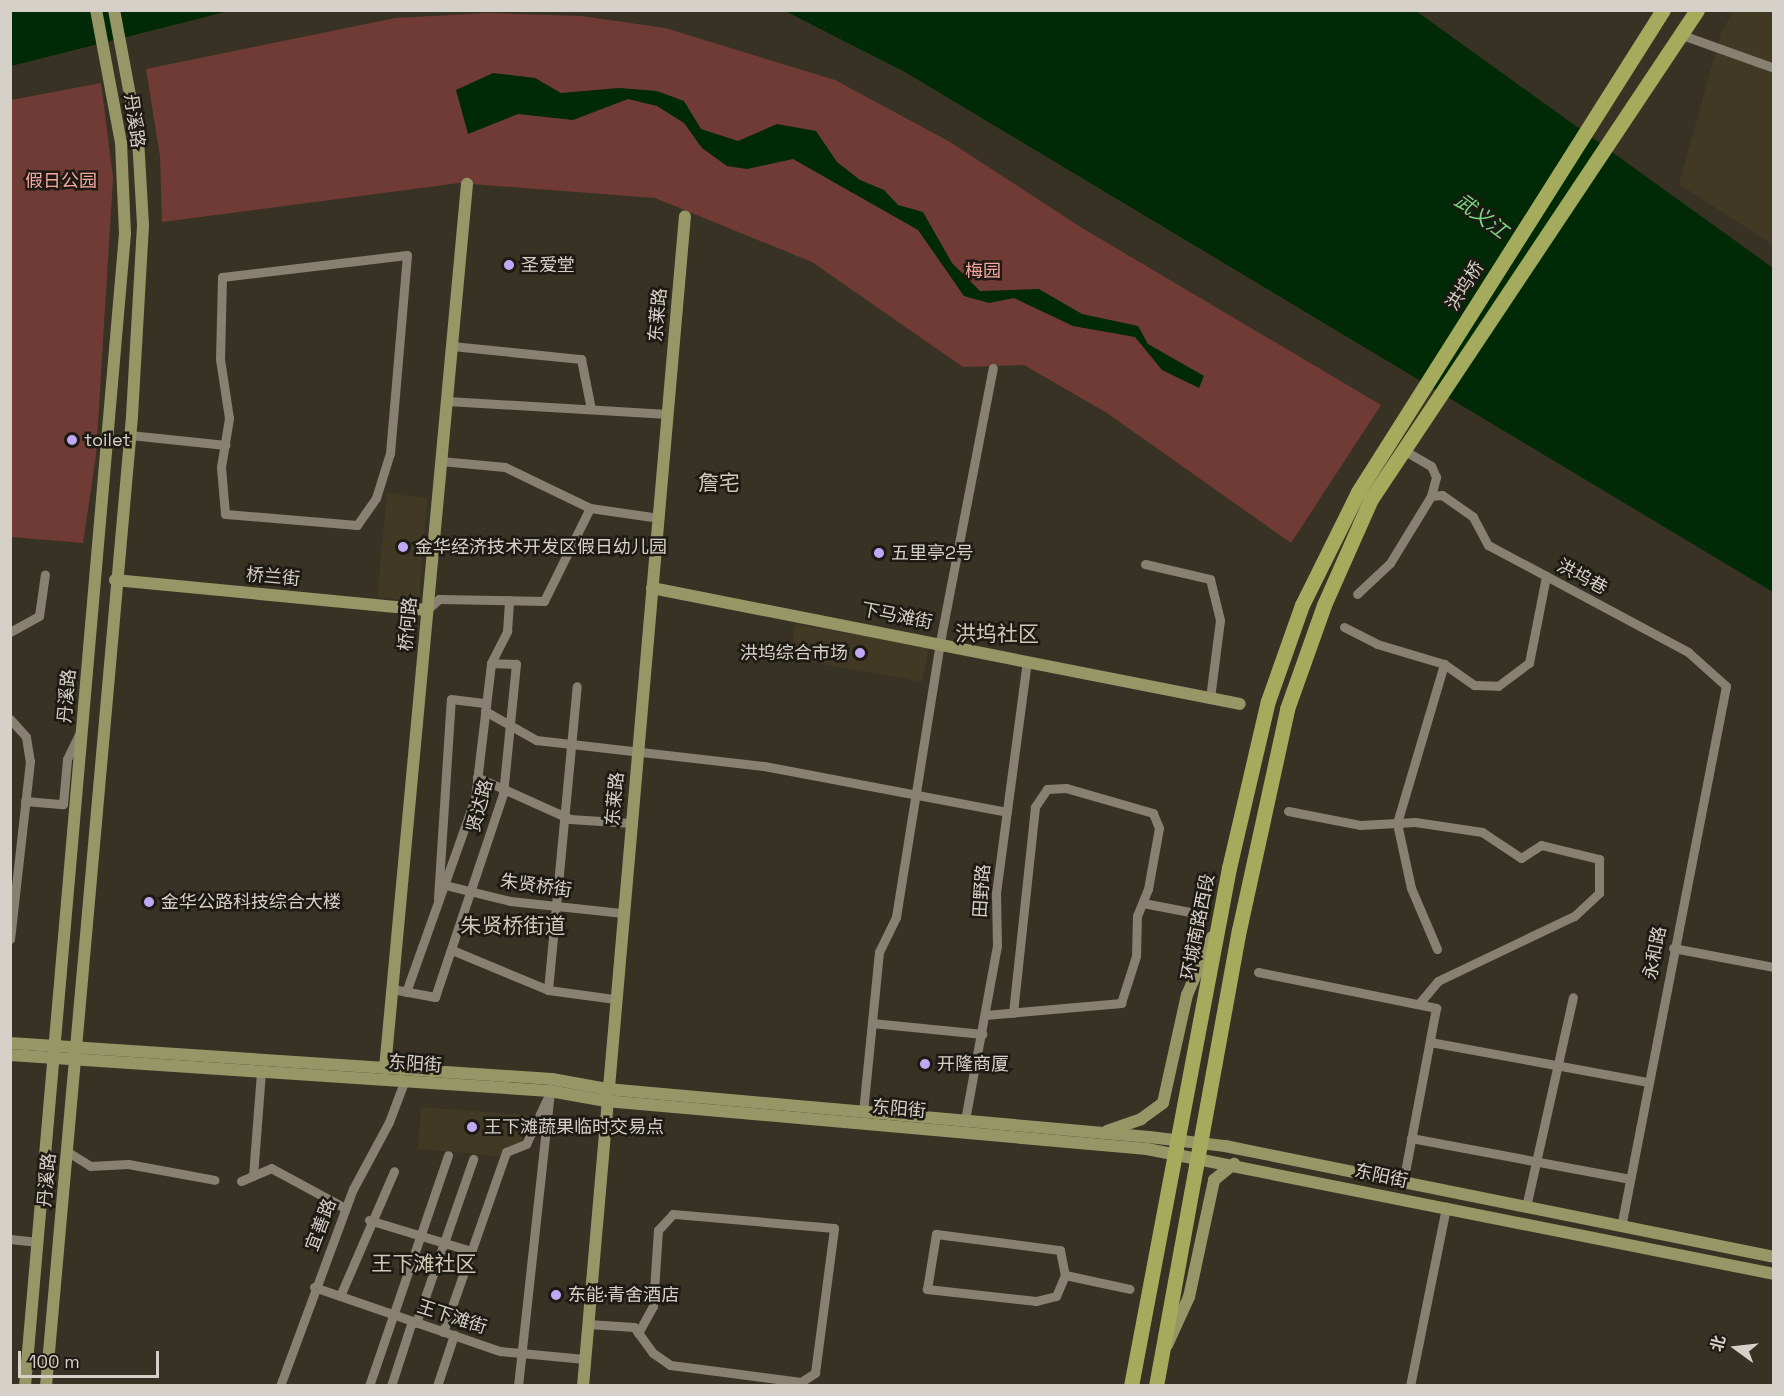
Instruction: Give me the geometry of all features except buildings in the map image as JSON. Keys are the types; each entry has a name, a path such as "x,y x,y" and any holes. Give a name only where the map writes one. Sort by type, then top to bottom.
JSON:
{"main road":[{"name":"丹溪路","path":"25,1386 56,1053 125,234 121,143 96,10"},
{"name":"丹溪路","path":"46,1386 77,1055 115,580 132,416 143,225 138,138 114,10"},
{"name":"洪坞桥","path":"1365,496 1663,10"},
{"path":"1156,1386 1197,1150 1287,709 1365,496 1405,451 1697,10"},
{"name":"桥何路","path":"385,1068 467,184"},
{"name":"东莱路","path":"583,1386 606,1095 685,216"},
{"name":"环城南路西段","path":"1131,1386 1173,1147 1219,919 1268,701 1302,605 1365,496"},
{"name":"桥兰街","path":"115,580 427,610"},
{"name":"下马滩街","path":"652,588 940,642 1027,662 1240,704"},
{"path":"1102,1133 1141,1119 1163,1103 1187,995 1219,919"},
{"name":"东阳街","path":"10,1043 56,1053 261,1072 965,1120 1102,1133 1173,1147"},
{"name":"东阳街","path":"10,1055 56,1053"},
{"name":"东阳街","path":"77,1055 385,1068 552,1079 606,1095 1173,1147 1403,1182 1773,1257"},
{"name":"东阳街","path":"1197,1150 1234,1164 1773,1274"},
{"path":"1160,1360 1189,1297 1214,1180 1234,1164"}],"street":[{"path":"1682,35 1773,68"},
{"path":"407,255 390,453 376,498 357,525 225,514 225,445 229,417 220,359 222,277 407,255"},
{"path":"452,346 581,359 591,409"},
{"path":"863,1112 879,952 896,917 940,642 993,369"},
{"path":"447,401 668,414"},
{"path":"130,435 225,445"},
{"path":"1357,594 1390,562 1431,496 1436,477 1431,466 1405,451"},
{"path":"441,460 505,467 590,508 658,518"},
{"name":"洪坞巷","path":"1431,496 1442,495 1473,517 1488,545 1688,652 1726,686"},
{"path":"427,610 439,599 544,601 590,508"},
{"path":"1145,564 1210,579 1220,620 1210,698"},
{"path":"10,632 39,616 45,574"},
{"path":"1344,627 1377,644 1444,664 1474,685 1498,686 1519,675 1529,663 1546,576"},
{"path":"406,992 437,910 477,777 491,663 507,631 509,600"},
{"name":"田野路","path":"965,1120 997,946 996,893 1027,662"},
{"name":"贤达路","path":"392,989 435,997 504,787 516,664 491,663"},
{"path":"1437,949 1411,888 1397,823 1444,664"},
{"path":"548,990 578,686"},
{"name":"永和路","path":"1621,1227 1673,948 1726,686"},
{"path":"437,910 451,699 486,707 510,725 536,740 764,766 915,798 1007,812"},
{"path":"10,718 26,736 25,801 10,939"},
{"path":"25,801 63,804 67,759 82,728"},
{"path":"477,777 504,787 564,816 631,823"},
{"path":"985,1016 1121,1003 1136,956 1143,903 1159,828 1153,813 1066,788 1047,789 1035,807 1013,1013"},
{"path":"1288,811 1360,825 1397,823 1482,832 1521,858 1541,845 1599,859 1599,893 1574,916 1438,981 1419,1004"},
{"path":"10,845 20,835"},
{"name":"朱贤桥街","path":"445,885 555,906 623,913"},
{"path":"1143,903 1195,913"},
{"path":"1673,948 1773,967"},
{"path":"452,950 548,990 615,999"},
{"path":"1258,972 1436,1008 1403,1182"},
{"path":"1526,1207 1573,997"},
{"path":"872,1023 982,1034"},
{"path":"1430,1042 1648,1082"},
{"path":"253,1176 261,1072"},
{"name":"宜善路","path":"280,1386 314,1287 345,1208 404,1082"},
{"path":"443,1332 506,1152 526,1144 550,1091"},
{"path":"518,1386 550,1091"},
{"path":"1411,1138 1630,1179"},
{"path":"68,1152 90,1166 128,1164 214,1180"},
{"path":"369,1386 448,1155"},
{"path":"391,1386 473,1159"},
{"path":"241,1181 271,1168 345,1208"},
{"path":"340,1296 369,1220 394,1171"},
{"path":"1410,1386 1446,1208"},
{"path":"588,1324 634,1328 638,1333 670,1365 801,1382 815,1373 834,1228 673,1214 658,1230 653,1306 638,1333"},
{"path":"369,1220 471,1251"},
{"path":"936,1234 1060,1250 1065,1275 1056,1296 1036,1301 927,1289 936,1234"},
{"path":"10,1239 38,1242"},
{"path":"1065,1275 1130,1289"},
{"name":"王下滩街","path":"314,1287 443,1332 521,1354 585,1359"},
{"path":"437,1386 454,1335"}],"shaded area":[{"path":"1733,11 1773,11 1773,245 1679,184 1721,33"},
{"name":"金华经济技术开发区假日幼儿园","path":"387,493 427,498 419,602 377,597"},
{"name":"洪坞综合市场","path":"795,624 929,647 922,682 791,658"},
{"name":"王下滩蔬果临时交易点","path":"421,1107 527,1115 522,1140 499,1156 418,1149"}],"green space":[{"name":"梅园","path":"488,13 581,16 665,28 835,80 950,142 1082,228 1381,405 1291,543 1107,413 1024,365 963,367 812,262 655,198 459,183 162,222 160,156 146,69 395,18"},
{"name":"假日公园","path":"101,83 113,178 96,455 83,543 11,537 11,100"}],"water":[{"path":"11,11 229,11 11,66"},
{"name":"武义江","path":"785,11 1416,11 1773,268 1773,592 905,72"},
{"path":"493,73 535,78 561,93 619,88 657,91 684,101 701,129 738,141 777,124 816,131 837,162 860,180 884,190 898,205 923,212 952,263 980,291 1039,289 1082,314 1138,326 1148,344 1204,376 1199,388 1162,370 1135,337 1073,326 1014,298 989,303 964,296 918,230 793,159 747,169 727,166 702,148 684,123 657,106 628,99 573,120 518,114 468,134 456,90"}],"place":[{"name":"圣爱堂","path":"509,265"},
{"name":"toilet","path":"72,440"},
{"name":"金华经济技术开发区假日幼儿园","path":"403,547"},
{"name":"五里亭2号","path":"879,553"},
{"name":"洪坞综合市场","path":"860,653"},
{"name":"金华公路科技综合大楼","path":"149,902"},
{"name":"开隆商厦","path":"925,1064"},
{"name":"王下滩蔬果临时交易点","path":"472,1127"},
{"name":"东能·青舍酒店","path":"556,1295"}],"district":[{"name":"詹宅","path":"719,483"},
{"name":"洪坞社区","path":"997,634"},
{"name":"朱贤桥街道","path":"513,926"},
{"name":"王下滩社区","path":"424,1264"}]}
